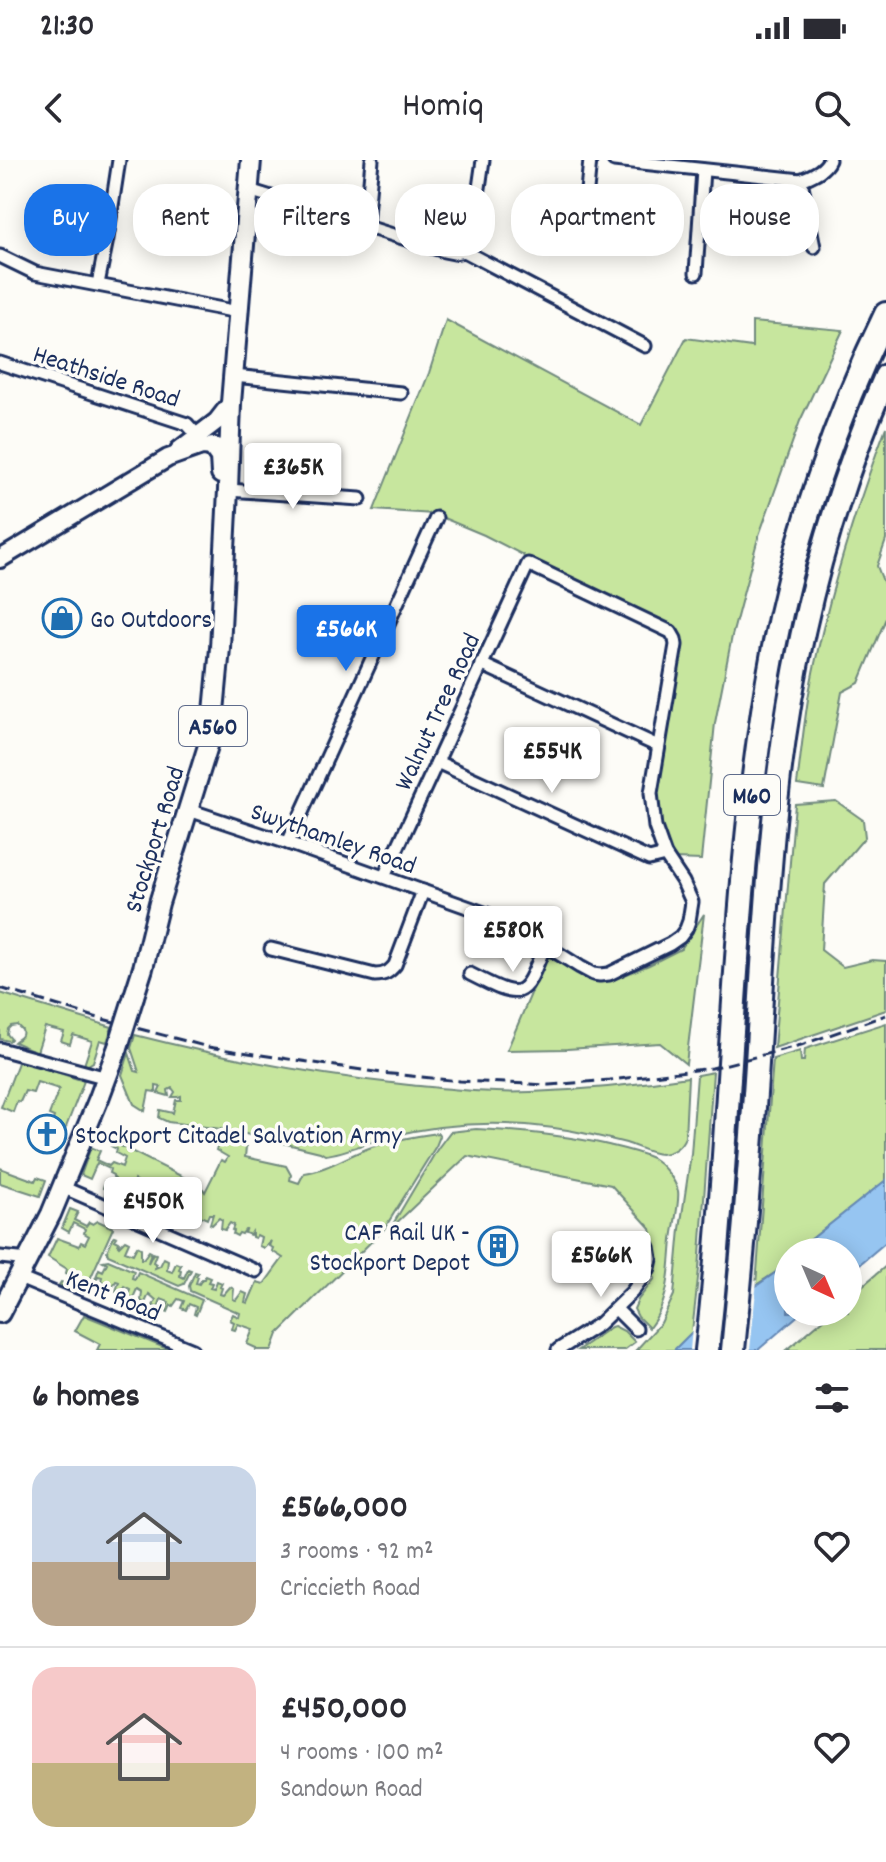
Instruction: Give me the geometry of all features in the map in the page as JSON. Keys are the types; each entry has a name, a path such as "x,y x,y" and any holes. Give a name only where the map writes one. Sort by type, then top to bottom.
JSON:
{"highway":[{"name":"M60","path":"707,1350 754,769 771,662 798,546 829,452 886,314"},
{"name":"M60","path":"733,1350 766,909 788,713 821,563 847,478 886,376"}],"main road":[{"name":"A560","path":"228,490 221,481 220,457 210,437 231,403 251,160"},
{"path":"0,559 168,458 202,446 231,403"},
{"name":"Stockport Road","path":"0,1313 62,1187 107,1078 143,968 159,903 212,733 228,490"}],"street":[{"path":"98,284 119,160"},
{"path":"370,184 372,160"},
{"path":"480,184 483,160"},
{"path":"588,184 590,160"},
{"path":"614,160 801,180 820,171 829,160"},
{"path":"696,273 703,170"},
{"path":"801,180 802,184"},
{"path":"249,190 254,191"},
{"path":"0,256 35,273 238,312"},
{"path":"474,256 645,346"},
{"name":"Heathside Road","path":"0,363 210,437"},
{"path":"234,376 401,393"},
{"path":"228,490 360,499"},
{"path":"288,843 436,518"},
{"name":"Swythamley Road","path":"189,810 498,918 593,974 609,974 680,937 689,921 692,902 665,855 655,827 651,793 675,639 671,632 651,621 528,564"},
{"name":"Walnut Tree Road","path":"384,877 528,564"},
{"path":"481,664 658,746"},
{"path":"437,762 649,859 665,855"},
{"path":"271,949 383,975 395,965 423,891"},
{"path":"470,974 502,990 518,992 530,982 545,945"},
{"path":"0,1049 107,1078"},
{"path":"62,1187 256,1271"},
{"path":"558,1350 616,1309 649,1268 649,1247"},
{"name":"Kent Road","path":"0,1257 19,1259 22,1270 193,1350"},
{"path":"616,1309 636,1329"}],"green space":[{"path":"446,320 641,425 686,338 752,347 752,322 843,330 800,421 758,538 732,636 715,723 701,860 674,859 661,826 655,791 679,640 526,563 523,555 484,535 434,514 374,510 429,373"},
{"path":"886,427 886,540 877,566 886,589 886,618 859,683 842,692 824,789 797,785 809,693 832,592"},
{"path":"836,801 863,820 865,837 825,884 821,950 843,967 872,960 886,961 886,1010 774,1048 795,804"},
{"path":"704,914 686,1064 660,1043 507,1050 547,956 586,977 610,981 681,949"},
{"path":"0,993 112,1027 107,1042 100,1040 93,1062 84,1065 92,1041 73,1035 70,1044 61,1041 64,1032 45,1027 37,1052 14,1042 22,1034 17,1025 8,1029 9,1041 0,1039"},
{"path":"886,1023 886,1180 813,1238 774,1238 774,1273 756,1285 773,1059 800,1051 801,1061 804,1061 805,1049"},
{"path":"135,1035 306,1071 470,1091 570,1090 688,1077 685,1137 676,1149 661,1154 563,1129 471,1124 410,1132 325,1155 229,1130 168,1122 159,1118 160,1110 173,1113 176,1100 181,1100 181,1096 172,1097 175,1092 172,1088 168,1090 169,1096 158,1093 161,1087 156,1086 156,1092 149,1091 145,1111 134,1104 122,1075 129,1053 135,1071 139,1072 131,1048"},
{"path":"19,1060 84,1081 63,1135 52,1130 54,1117 49,1115 59,1089 37,1082 33,1093 25,1091 20,1102 17,1101 13,1112 1,1107"},
{"path":"713,1072 692,1332 674,1350 636,1350 661,1323 674,1295 697,1075"},
{"path":"476,1129 541,1134 604,1144 652,1158 668,1172 678,1191 678,1201 667,1286 661,1307 649,1328 634,1309 655,1278 657,1262 651,1229 611,1185 467,1156 390,1229 450,1132"},
{"path":"438,1133 440,1136 436,1146 384,1229 278,1334 272,1350 256,1350 247,1344 253,1329 238,1324 235,1330 232,1329 234,1322 230,1320 233,1314 239,1317 240,1313 190,1291 189,1286 195,1272 198,1273 196,1283 199,1284 205,1276 210,1278 210,1288 214,1289 217,1281 222,1283 220,1294 223,1295 230,1287 234,1289 233,1299 236,1300 242,1292 247,1294 245,1302 248,1303 257,1282 264,1284 283,1258 272,1251 273,1248 269,1246 271,1241 264,1248 259,1246 261,1237 252,1237 252,1232 250,1235 245,1230 237,1236 233,1234 234,1225 230,1223 225,1230 221,1229 222,1220 219,1218 210,1224 213,1214 209,1214 207,1219 198,1215 196,1208 194,1213 184,1213 187,1207 176,1202 176,1198 172,1207 169,1206 170,1197 161,1203 157,1201 158,1192 155,1190 149,1197 144,1196 145,1185 142,1190 134,1191 139,1184 134,1180 125,1198 119,1195 117,1201 105,1195 107,1190 103,1188 105,1182 114,1182 110,1169 97,1163 90,1179 81,1175 91,1147 100,1151 96,1160 109,1166 112,1163 122,1167 125,1158 116,1153 117,1149 111,1146 113,1142 185,1178 183,1184 191,1188 193,1183 205,1192 221,1160 225,1162 228,1157 216,1150 219,1142 246,1147 245,1157 286,1166 290,1180 299,1183 304,1173 329,1166 369,1148"},
{"path":"0,1168 35,1181 37,1177 46,1180 40,1196 0,1183"},
{"path":"70,1209 78,1212 74,1220 86,1226 89,1222 93,1224 98,1221 113,1228 86,1288 77,1283 73,1291 59,1285 61,1282 68,1285 71,1280 67,1269 48,1257 57,1238 79,1246 81,1242 85,1244 89,1236 84,1233 85,1229 73,1223 69,1232 62,1228"},
{"path":"114,1236 119,1246 125,1240 129,1242 125,1251 133,1254 137,1246 141,1248 141,1259 151,1252 148,1263 153,1253 156,1254 153,1262 155,1268 164,1258 168,1260 167,1270 172,1272 176,1263 181,1265 180,1276 184,1278 188,1269 191,1270 184,1284 179,1286 108,1255"},
{"path":"108,1260 134,1271 132,1278 135,1279 138,1272 202,1300 196,1315 196,1307 189,1304 186,1310 181,1308 184,1301 178,1299 168,1312 169,1302 161,1299 158,1308 153,1306 156,1300 149,1294 145,1303 141,1301 142,1292 137,1289 133,1298 128,1296 130,1289 124,1286 121,1293 116,1291 119,1282 108,1288 101,1281 102,1277 98,1276 95,1283 99,1269 103,1271 107,1263 103,1261"},
{"path":"886,1266 886,1350 787,1350 815,1326 862,1326 862,1286"},
{"path":"84,1315 170,1350 97,1350 100,1344 75,1331"},
{"path":"614,1326 635,1342 624,1350 578,1350 611,1327"}],"water":[{"path":"886,1180 886,1242 862,1262 862,1238 813,1238"},
{"path":"774,1273 774,1326 786,1326 758,1350 674,1350 692,1332"}],"pier":[{"path":"757,1280 750,1350 690,1350 692,1327"}],"railway":[{"path":"0,988 208,1047 382,1073 549,1085 712,1068 801,1045 886,1015"}],"place":[{"name":"Go Outdoors","path":"62,618"},
{"name":"Stockport Citadel Salvation Army","path":"47,1134"},
{"name":"CAF Rail UK - Stockport Depot","path":"498,1246"}]}
